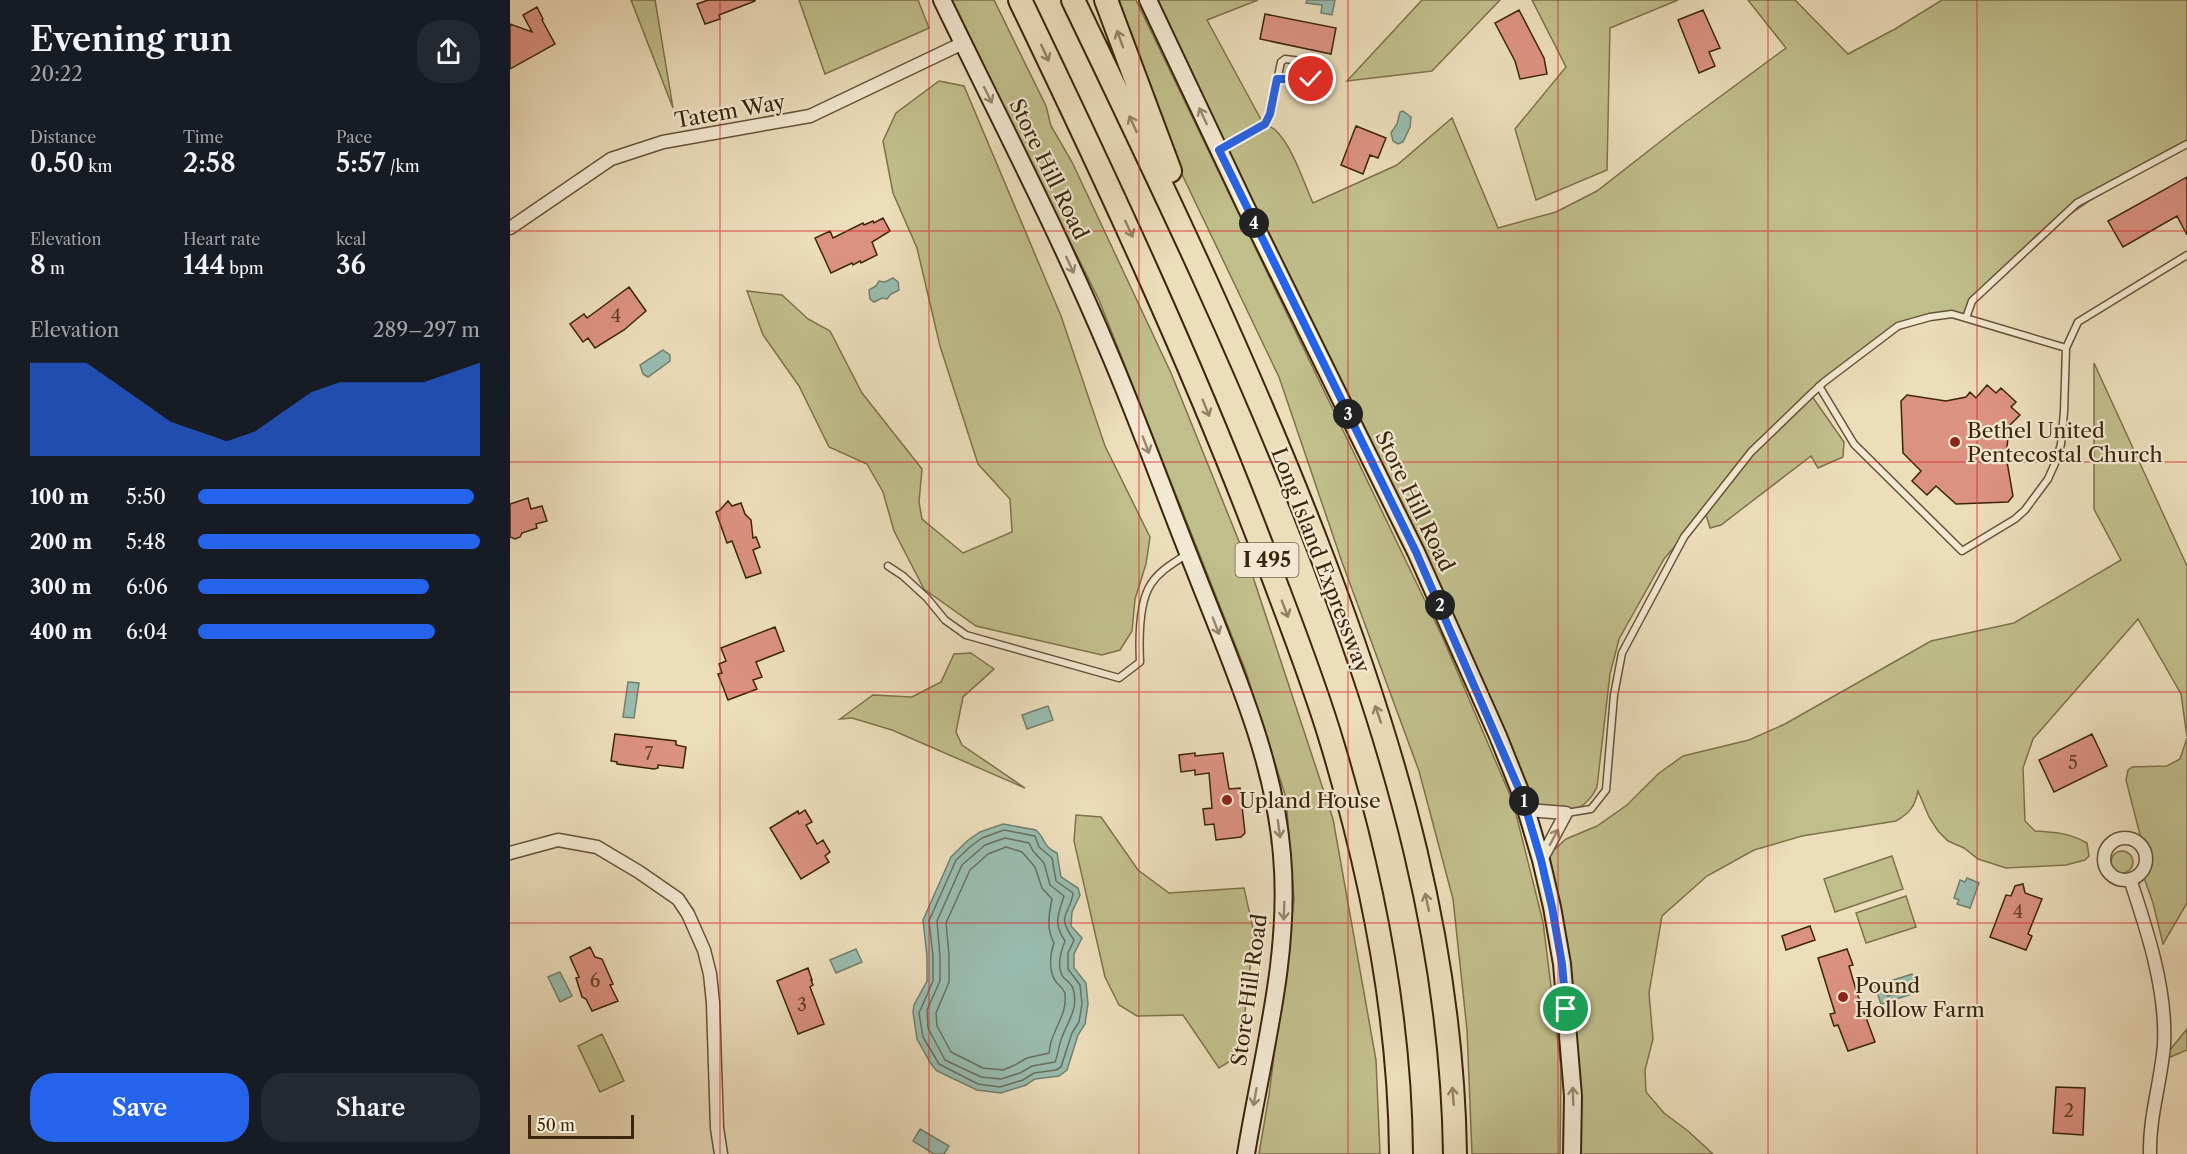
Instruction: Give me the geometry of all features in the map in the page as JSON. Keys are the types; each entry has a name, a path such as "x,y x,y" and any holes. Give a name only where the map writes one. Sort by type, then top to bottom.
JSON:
{"highway":[{"name":"I 495","path":"1020,0 1132,235 1195,379 1247,507 1332,740 1361,844 1381,942 1394,1029 1401,1115 1401,1154"},
{"name":"Long Island Expressway","path":"1073,0 1184,232 1245,368 1297,491 1383,727 1413,834 1434,936 1447,1026 1455,1116 1455,1154"},
{"path":"1106,0 1245,368"}],"main road":[{"name":"Store Hill Road","path":"942,0 1089,305 1128,400 1259,741 1274,796 1282,853 1284,897 1281,954 1246,1154"},
{"name":"Store Hill Road","path":"1148,0 1416,552 1498,736 1527,810 1552,907 1562,964 1573,1096 1572,1154"}],"street":[{"name":"Tatem Way","path":"510,228 611,159 663,142 810,116 963,43"},
{"path":"1527,810 1566,813 1541,860"},
{"path":"510,852 558,840 597,847 678,899 688,914 704,951 710,974 717,1128 721,1154"},
{"path":"2130,879 2154,958 2162,1009 2164,1045 2149,1136 2150,1154"}],"lane":[{"path":"1219,150 1265,124 1270,114 1277,79 1281,62 1285,59 1317,63 1319,72 1311,79 1277,79"},
{"path":"1966,318 1972,302 2077,203 2187,144"},
{"path":"1819,386 1854,444 1962,551 2015,519 2025,510 2048,479 2061,444 2066,348 2078,322 2187,255"},
{"path":"1566,813 1591,809 1606,790 1614,695 1622,652 1684,537 1751,452 1819,386 1898,326 1930,317 1952,314 2066,348"},
{"path":"888,566 927,598 945,620 966,635 1119,678 1140,662 1139,625 1149,585 1162,571 1188,554"}],"shaded area":[{"path":"631,0 655,0 673,108"},
{"path":"799,0 918,0 929,28 825,74"},
{"path":"950,0 994,0 1046,106 1051,126 1072,162 1171,373 1251,571 1333,819 1376,1060 1380,1154 1259,1154 1269,1095 1294,900 1286,798 1246,672 1099,300"},
{"path":"1116,0 1136,0 1442,636 1513,802 1543,922 1561,1067 1560,1154 1472,1154 1467,1030 1453,899 1419,771 1342,562 1279,377 1178,166"},
{"path":"1148,0 1258,0 1207,20 1264,125 1272,128 1287,145 1313,203 1397,165 1452,118 1498,228 1556,212 1597,191 1786,48 1748,0 1795,0 1848,54 1942,0 2187,0 2187,142 2090,200 2045,233 2003,271 1959,319 1936,315 1896,331 1811,395 1844,442 1843,457 1818,468 1811,456 1721,525 1710,528 1705,511 1664,559 1619,639 1610,674 1597,787 1591,797 1576,809 1558,812 1527,810"},
{"path":"1422,0 1500,0 1432,71 1347,81"},
{"path":"1532,0 1678,0 1610,28 1607,170 1536,200 1515,129 1566,67"},
{"path":"939,81 964,86 1061,316 1105,446 1150,537 1146,564 1135,599 1132,631 1120,650 1102,655 976,626 924,589 894,531 883,492 867,464 829,447 799,386 763,335 747,291 782,295 808,319 830,331 862,393 922,469 919,502 922,519 963,553 1012,532 1010,499 978,464 940,346 917,248 893,193 883,141 896,113"},
{"path":"2094,363 2187,566 2187,737 2181,694 2138,619 2033,739 2023,768 2025,821 2035,831 2068,835 2087,843 2089,856 2085,860 2066,865 2006,868 1978,859 1964,848 1948,841 1938,831 1918,791 1911,809 1896,821 1802,836 1754,850 1707,876 1662,916 1649,993 1653,1039 1645,1070 1646,1092 1664,1113 1713,1154 1572,1154 1545,858 1566,839 1597,826 1627,805 1658,774 1683,756 1749,740 1785,724 1931,641 2014,623 2121,560 2094,509"},
{"path":"971,653 994,669 963,697 956,732 962,745 1025,788 892,730 852,718 840,719 873,695 912,697 941,682 954,654"},
{"path":"2187,738 2187,903 2163,944 2153,903 2143,875 2145,854 2126,780 2128,770 2132,767 2167,766 2180,759"},
{"path":"1076,815 1101,817 1138,870 1169,893 1244,888 1254,933 1240,1055 1219,1068 1183,1015 1137,1016 1119,1005 1105,977 1074,841"},
{"path":"2122,851 2130,854 2133,862 2130,870 2122,873 2114,870 2111,862 2114,854"},
{"path":"1892,856 1903,889 1835,912 1824,879"},
{"path":"1906,896 1916,927 1866,943 1856,913"},
{"path":"2187,1029 2187,1050 2161,1061"},
{"path":"602,1034 624,1081 600,1092 578,1046"}],"water":[{"path":"1307,0 1335,0 1332,15 1321,13 1322,5 1306,3"},
{"path":"1403,111 1411,117 1410,127 1403,142 1398,144 1393,141 1391,133 1397,124 1400,112"},
{"path":"893,278 898,282 899,290 887,299 882,298 874,302 870,299 869,290 879,281 885,282"},
{"path":"663,350 670,355 670,361 648,377 643,374 640,365"},
{"path":"628,682 639,683 634,718 623,717"},
{"path":"1048,706 1053,720 1027,729 1022,715"},
{"path":"1003,824 1036,830 1046,845 1057,853 1061,877 1078,888 1080,895 1072,912 1071,926 1082,938 1074,954 1074,968 1086,983 1088,1004 1085,1024 1078,1035 1067,1070 1059,1076 1035,1079 1026,1085 1001,1093 977,1090 937,1071 917,1039 913,1012 914,1005 927,981 923,920 951,857 980,832"},
{"path":"1967,878 1979,883 1970,908 1957,904 1959,900 1954,898 1960,880 1965,882"},
{"path":"856,949 862,962 836,973 830,960"},
{"path":"560,972 572,996 560,1002 548,977"},
{"path":"1912,974 1918,992 1881,1004 1875,986"},
{"path":"920,1129 949,1146 944,1154 934,1154 913,1141"}],"building":[{"path":"708,0 755,1 719,15 720,19 705,24 697,4"},
{"path":"537,7 555,44 510,69 510,24 532,32 523,15"},
{"path":"1519,10 1544,58 1547,74 1520,79 1515,61 1495,23"},
{"path":"1703,10 1720,48 1709,52 1715,66 1699,73 1678,20"},
{"path":"1265,14 1336,28 1331,54 1260,39"},
{"path":"1356,126 1386,138 1378,158 1370,155 1363,174 1341,165"},
{"path":"2187,177 2187,235 2177,216 2123,247 2108,221"},
{"path":"883,218 890,231 872,242 877,255 831,273 815,238 830,231 833,238 863,223 864,225 873,221 874,223"},
{"path":"629,287 646,311 624,330 595,348 588,338 583,342 570,324 584,314 587,318"},
{"name":"Bethel United Pentecostal Church","path":"1987,385 1996,393 2001,388 2016,402 2011,407 2020,415 2007,428 2013,433 2008,438 2006,456 2013,496 2008,502 1956,504 1936,486 1927,495 1912,481 1921,471 1903,453 1901,401 1907,395 1946,401 1966,397 1970,392 1976,398"},
{"path":"528,498 531,509 542,506 547,521 536,524 537,528 522,533 515,539 510,537 510,504"},
{"path":"728,501 732,506 741,503 745,514 751,520 753,538 756,537 760,547 753,550 761,573 746,578 732,541 727,543 716,512"},
{"path":"775,627 784,651 756,662 762,677 753,680 757,689 728,700 718,674 722,673 719,664 726,661 721,648"},
{"path":"615,734 676,741 676,745 686,747 683,768 658,765 658,768 654,769 617,764 611,761"},
{"path":"2092,734 2107,766 2054,792 2039,760"},
{"name":"Upland House","path":"1195,753 1195,756 1223,753 1229,789 1240,788 1245,833 1241,837 1216,840 1214,824 1205,825 1203,809 1212,808 1209,773 1195,775 1195,770 1181,772 1179,755"},
{"path":"805,810 812,822 806,825 817,844 823,840 830,852 825,856 829,862 801,879 770,828 798,811 799,814"},
{"path":"2023,884 2025,893 2042,899 2028,934 2032,936 2026,950 1990,937 2006,895 2011,896 2015,886"},
{"path":"1810,926 1815,940 1786,950 1782,936"},
{"path":"590,947 595,957 602,959 618,1001 592,1011 586,999 582,997 576,978 579,977 570,957"},
{"name":"Pound Hollow Farm","path":"1847,949 1853,965 1849,966 1857,993 1875,1042 1848,1051 1838,1025 1834,1026 1830,1014 1835,1013 1818,958"},
{"path":"808,968 813,985 810,987 824,1024 798,1034 777,981"},
{"path":"2056,1087 2085,1088 2083,1135 2053,1133"}],"place":[{"name":"Bethel United Pentecostal Church","path":"1955,442"},
{"name":"Upland House","path":"1227,800"},
{"name":"Pound Hollow Farm","path":"1843,997"}],"route":[{"path":"1311,79 1277,79 1270,114 1265,124 1219,150 1416,552 1498,736 1527,810 1541,860 1562,964 1566,1009"}]}
